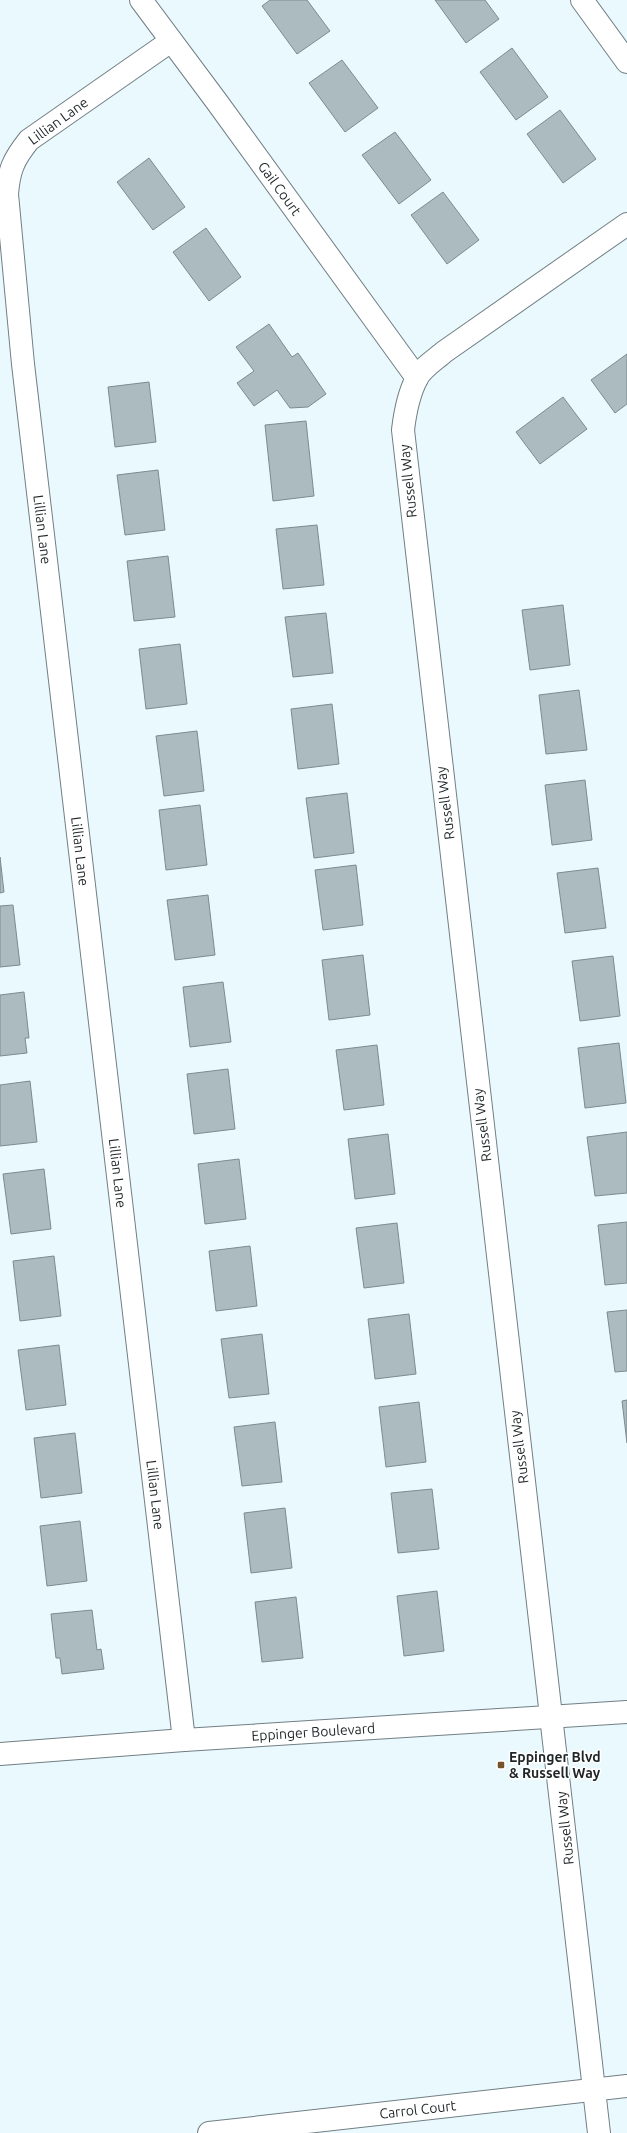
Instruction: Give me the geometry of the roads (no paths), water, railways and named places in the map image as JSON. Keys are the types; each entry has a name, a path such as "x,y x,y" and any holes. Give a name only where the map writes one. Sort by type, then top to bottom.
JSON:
{"street":[{"name":"Gail Court","path":"141,0 222,108 417,378"},
{"path":"582,0 627,62"},
{"name":"Lillian Lane","path":"171,41 28,140 14,159 9,175 7,194 23,364 184,1740"},
{"name":"Russell Way","path":"599,2133 552,1717 522,1472 411,512 403,430 405,415 417,378 444,352 627,224"},
{"name":"Eppinger Boulevard","path":"0,1754 184,1740 627,1712"},
{"name":"Carrol Court","path":"209,2133 627,2086"}],"place":[{"name":"Eppinger Blvd & Russell Way","path":"501,1765"}]}
